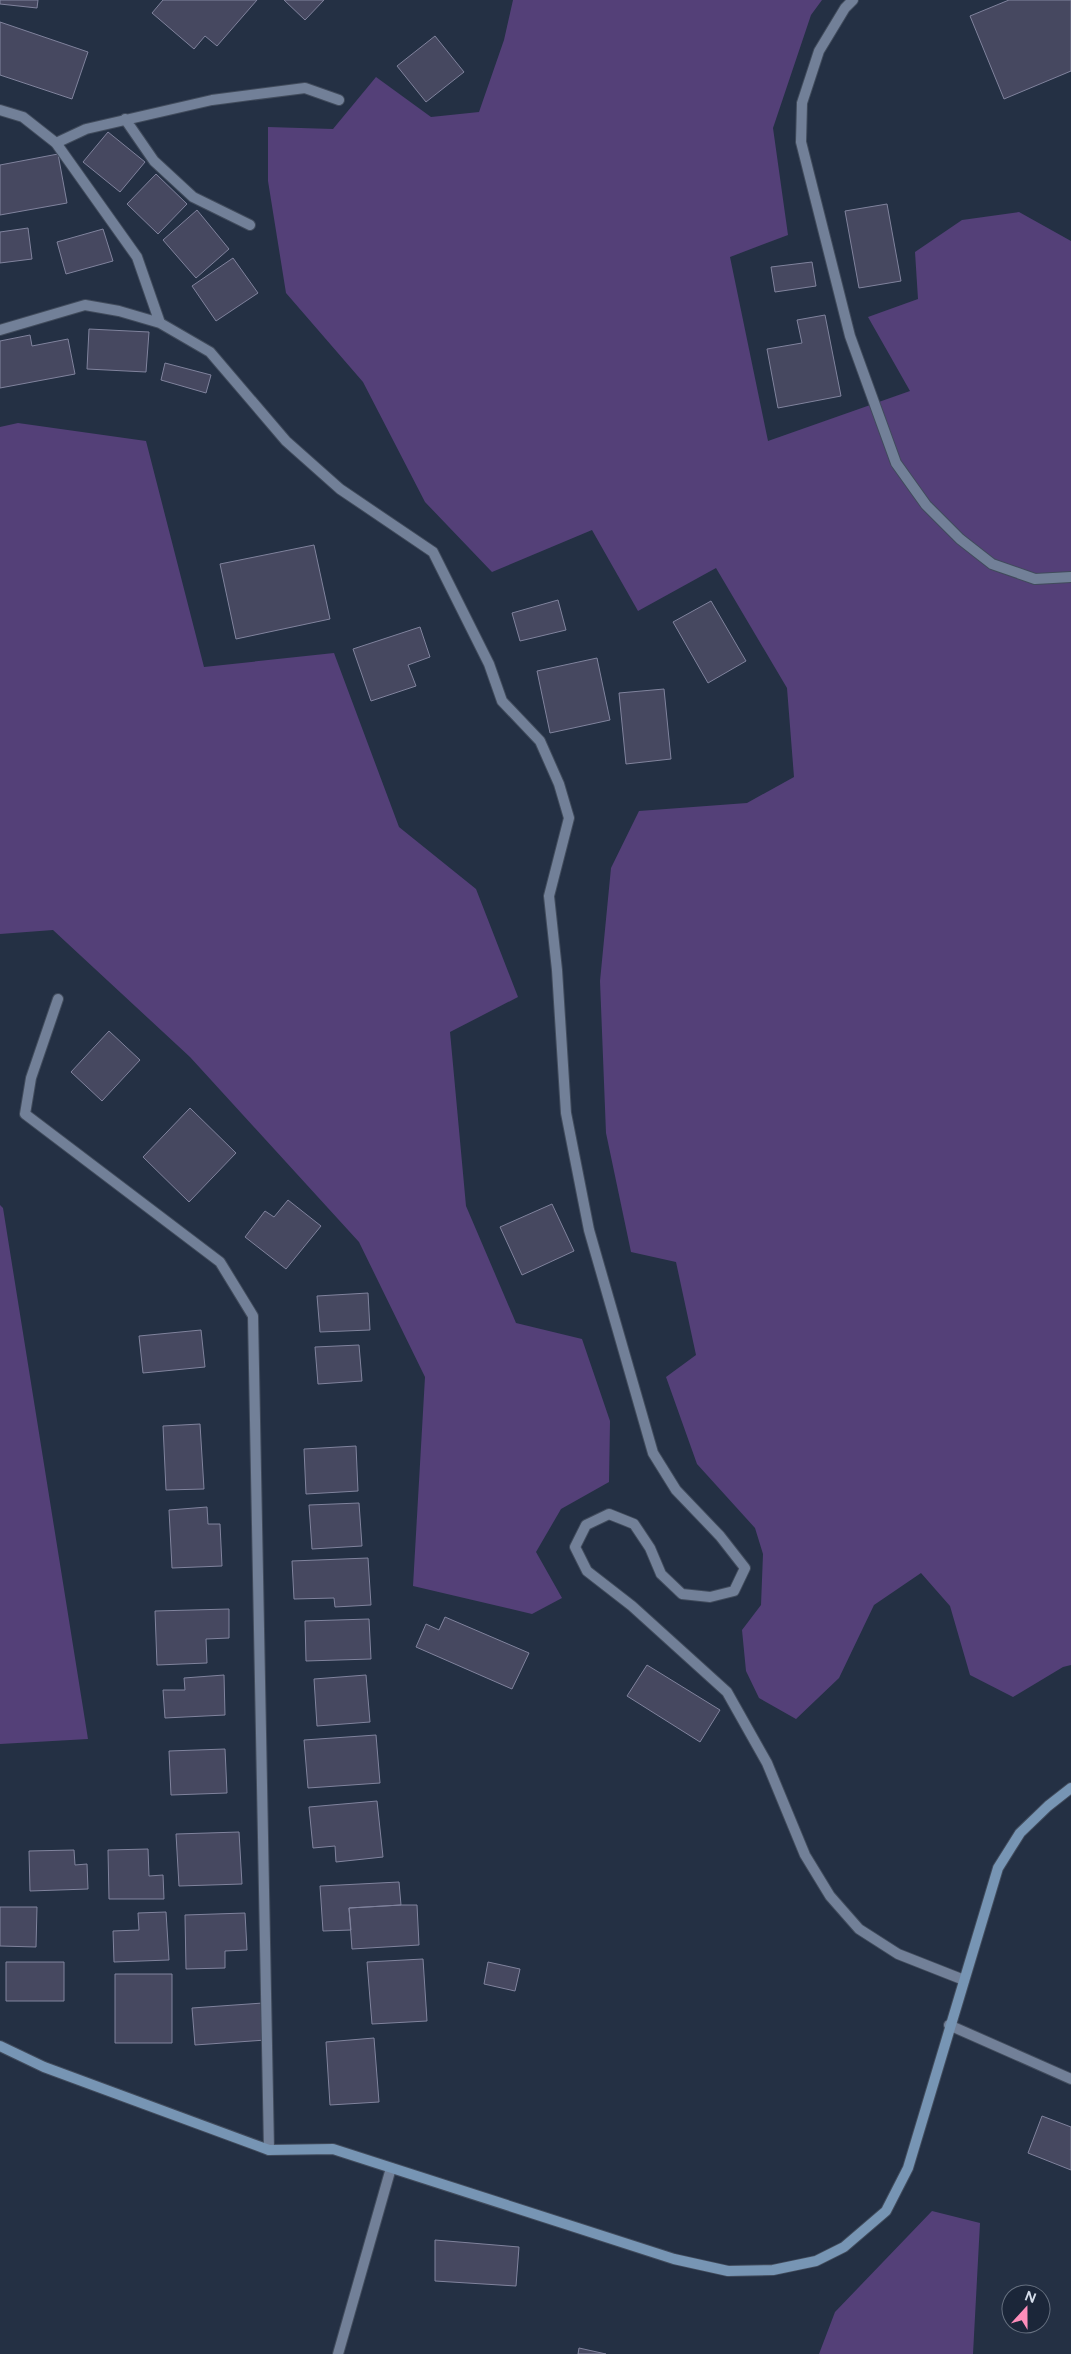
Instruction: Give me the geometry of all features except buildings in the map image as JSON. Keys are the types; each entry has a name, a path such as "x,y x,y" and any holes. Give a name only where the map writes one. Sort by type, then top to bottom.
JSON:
{"street":[{"path":"852,0 845,8 819,51 802,103 801,142 850,336 896,463 926,505 960,539 992,564 1035,579 1071,577"},
{"path":"56,143 86,129 125,118 212,100 305,88 339,100"},
{"path":"0,110 22,117 56,143 137,257 160,323"},
{"path":"125,118 154,161 193,197 250,225"},
{"path":"0,330 84,305 119,311 160,323 210,352 286,441 340,489 433,552 489,664 502,701 540,741 559,784 569,818 549,896 557,970 566,1113 589,1230 653,1453 676,1490 720,1536 745,1568 734,1591 710,1597 682,1594 661,1574 650,1548 634,1524 609,1514 586,1525 575,1547 587,1571 632,1606 727,1692 768,1764 805,1855 830,1896 859,1929 898,1954 964,1980"},
{"path":"58,999 32,1078 25,1114 220,1262 253,1316 269,2150"},
{"path":"0,2046 44,2067 269,2150 333,2149 683,2261 728,2270 773,2270 816,2261 844,2247 886,2212 908,2168 998,1868 1020,1832 1071,1788"},
{"path":"950,2025 1071,2079"},
{"path":"338,2354 391,2168"}],"shaded area":[{"path":"513,0 822,0 811,15 773,128 788,235 730,257 768,441 910,391 868,317 918,299 915,252 962,220 1019,212 1071,241 1071,1665 1063,1667 1013,1697 970,1675 950,1606 921,1573 874,1605 839,1678 796,1719 759,1698 746,1671 742,1630 761,1605 763,1554 755,1528 697,1464 666,1377 696,1355 676,1262 631,1252 606,1133 600,981 611,868 639,811 747,803 794,777 787,688 716,568 638,611 592,530 492,572 425,502 363,382 286,293 268,181 268,127 333,129 376,77 431,117 479,112 504,40"},
{"path":"18,423 146,441 204,667 334,653 399,827 476,889 518,997 450,1032 466,1206 516,1323 582,1339 610,1421 609,1482 561,1509 536,1552 562,1598 532,1614 413,1586 425,1377 359,1242 190,1057 53,930 0,934 0,427"},
{"path":"0,1205 3,1208 88,1739 0,1744"},
{"path":"932,2211 980,2223 973,2354 819,2354 835,2312"}]}
